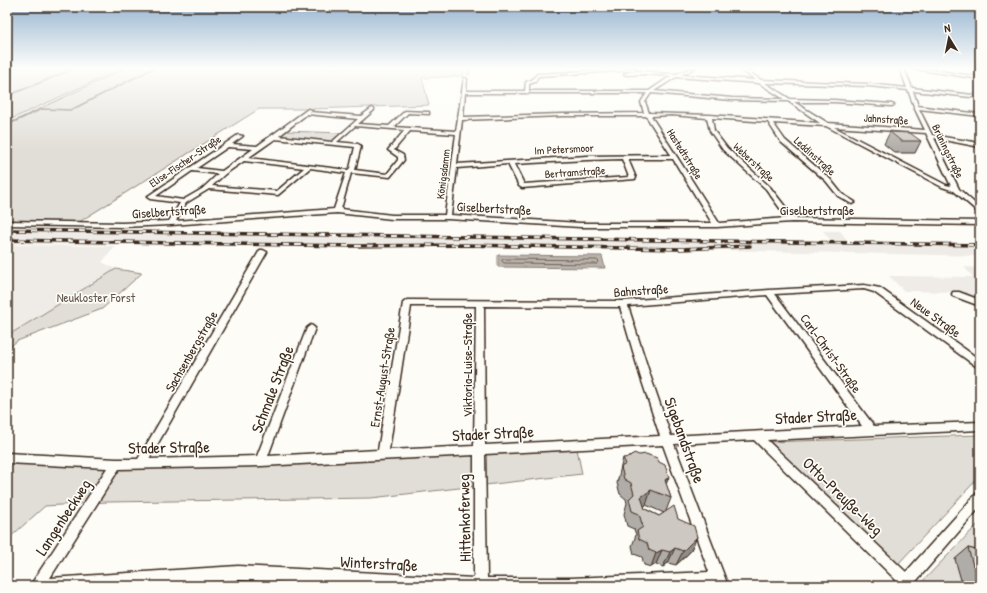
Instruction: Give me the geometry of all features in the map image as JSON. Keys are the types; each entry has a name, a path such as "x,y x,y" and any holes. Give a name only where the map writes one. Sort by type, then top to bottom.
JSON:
{"street":[{"name":"Königsdamm","path":"448,217 463,96"},
{"name":"Hastedtstraße","path":"647,96 643,102 645,110 717,225"},
{"path":"693,96 732,99 892,105"},
{"path":"781,96 825,124 944,186 956,190"},
{"name":"Brüningstraße","path":"913,96 917,108 956,190 980,211"},
{"path":"917,108 980,115"},
{"path":"171,223 184,202 204,190 223,173 311,109"},
{"path":"333,143 372,109"},
{"path":"390,128 402,121 407,112 427,113"},
{"path":"306,113 362,118"},
{"name":"Jahnstraße","path":"460,119 562,115 648,114 709,116 825,124 929,134 980,145"},
{"name":"Weberstraße","path":"709,116 712,131 725,149 768,188 792,220"},
{"name":"Leddinstraße","path":"769,120 783,141 820,172 840,195 852,202"},
{"name":"Königsdamm","path":"355,125 458,133"},
{"path":"244,159 388,176 401,160 401,156 391,150 409,129"},
{"name":"Elise-Fischer-Straße","path":"184,202 150,197 240,136"},
{"path":"274,137 358,146 353,169 349,172 337,211"},
{"path":"227,145 259,148"},
{"name":"Im Petersmoor","path":"454,166 624,157 675,157"},
{"name":"Bertramstraße","path":"510,162 522,186 633,178 624,157"},
{"path":"207,186 278,193 309,166"},
{"path":"191,169 223,173"},
{"name":"Giselbertstraße","path":"7,224 122,225 337,211 392,217 448,217 580,225 717,225 792,220 980,224"},
{"name":"Sachsenbergstraße","path":"141,463 263,252"},
{"name":"Bahnstraße","path":"407,303 623,304 769,292 864,287 877,290"},
{"name":"Neue Straße","path":"877,290 980,365"},
{"name":"Carl-Christ-Straße","path":"769,292 871,430"},
{"path":"956,294 980,303"},
{"name":"Ernst-August-Straße","path":"383,456 407,303"},
{"name":"Viktoria-Luise-Straße","path":"480,304 480,450"},
{"name":"Sigebandstraße","path":"623,304 633,339 668,440 720,582"},
{"name":"Schmale Straße","path":"261,461 311,328"},
{"name":"Stader Straße","path":"7,458 116,464 261,461 871,430 980,426"},
{"name":"Otto-Preuße-Weg","path":"756,436 905,584"},
{"name":"Hittenkoferweg","path":"480,450 481,586"},
{"name":"Langenbeckweg","path":"38,585 116,464"},
{"path":"905,584 980,498"},
{"name":"Winterstraße","path":"38,585 238,573 481,586 720,582"}],"shaded area":[{"path":"7,228 832,242 823,231 840,231 848,241 980,243 980,256 716,250 682,251 518,248 7,244"},
{"path":"7,245 116,246 102,262 116,269 7,336"},
{"path":"964,267 980,268 980,304 951,292 904,291 889,276 973,277"}],"green space":[{"path":"7,96 62,96 7,121"},
{"path":"67,96 427,96 429,105 311,109 259,109 79,222 7,221 7,124"},
{"path":"285,131 341,133 331,142 278,137"},
{"name":"Neukloster Forst","path":"116,269 142,273 102,309 17,341 7,349 7,336"},
{"path":"980,435 980,476 898,564 769,442"},
{"path":"577,449 582,474 371,498 107,502 45,506 7,540 7,460 121,468"},
{"path":"980,522 980,586 918,586"}],"water":[{"path":"498,255 602,256 605,268 498,267"}],"building":[{"path":"890,132 910,133 921,141 901,141"},
{"path":"634,453 639,455 646,454 657,458 659,462 665,465 669,477 665,480 671,498 651,490 641,497 645,509 659,516 674,506 678,519 694,526 697,537 683,551 675,548 670,552 662,550 656,553 649,550 647,543 639,539 637,531 643,527 639,514 632,511 629,499 634,494 631,483 624,479 621,467 626,464 623,458 630,457"},
{"path":"968,548 980,551 980,571 974,569"}],"waterway":[{"path":"7,125 42,109 71,110 99,96"}],"railway":[{"path":"7,230 980,245"},
{"path":"7,240 352,246 466,245 680,249 750,246"}]}
